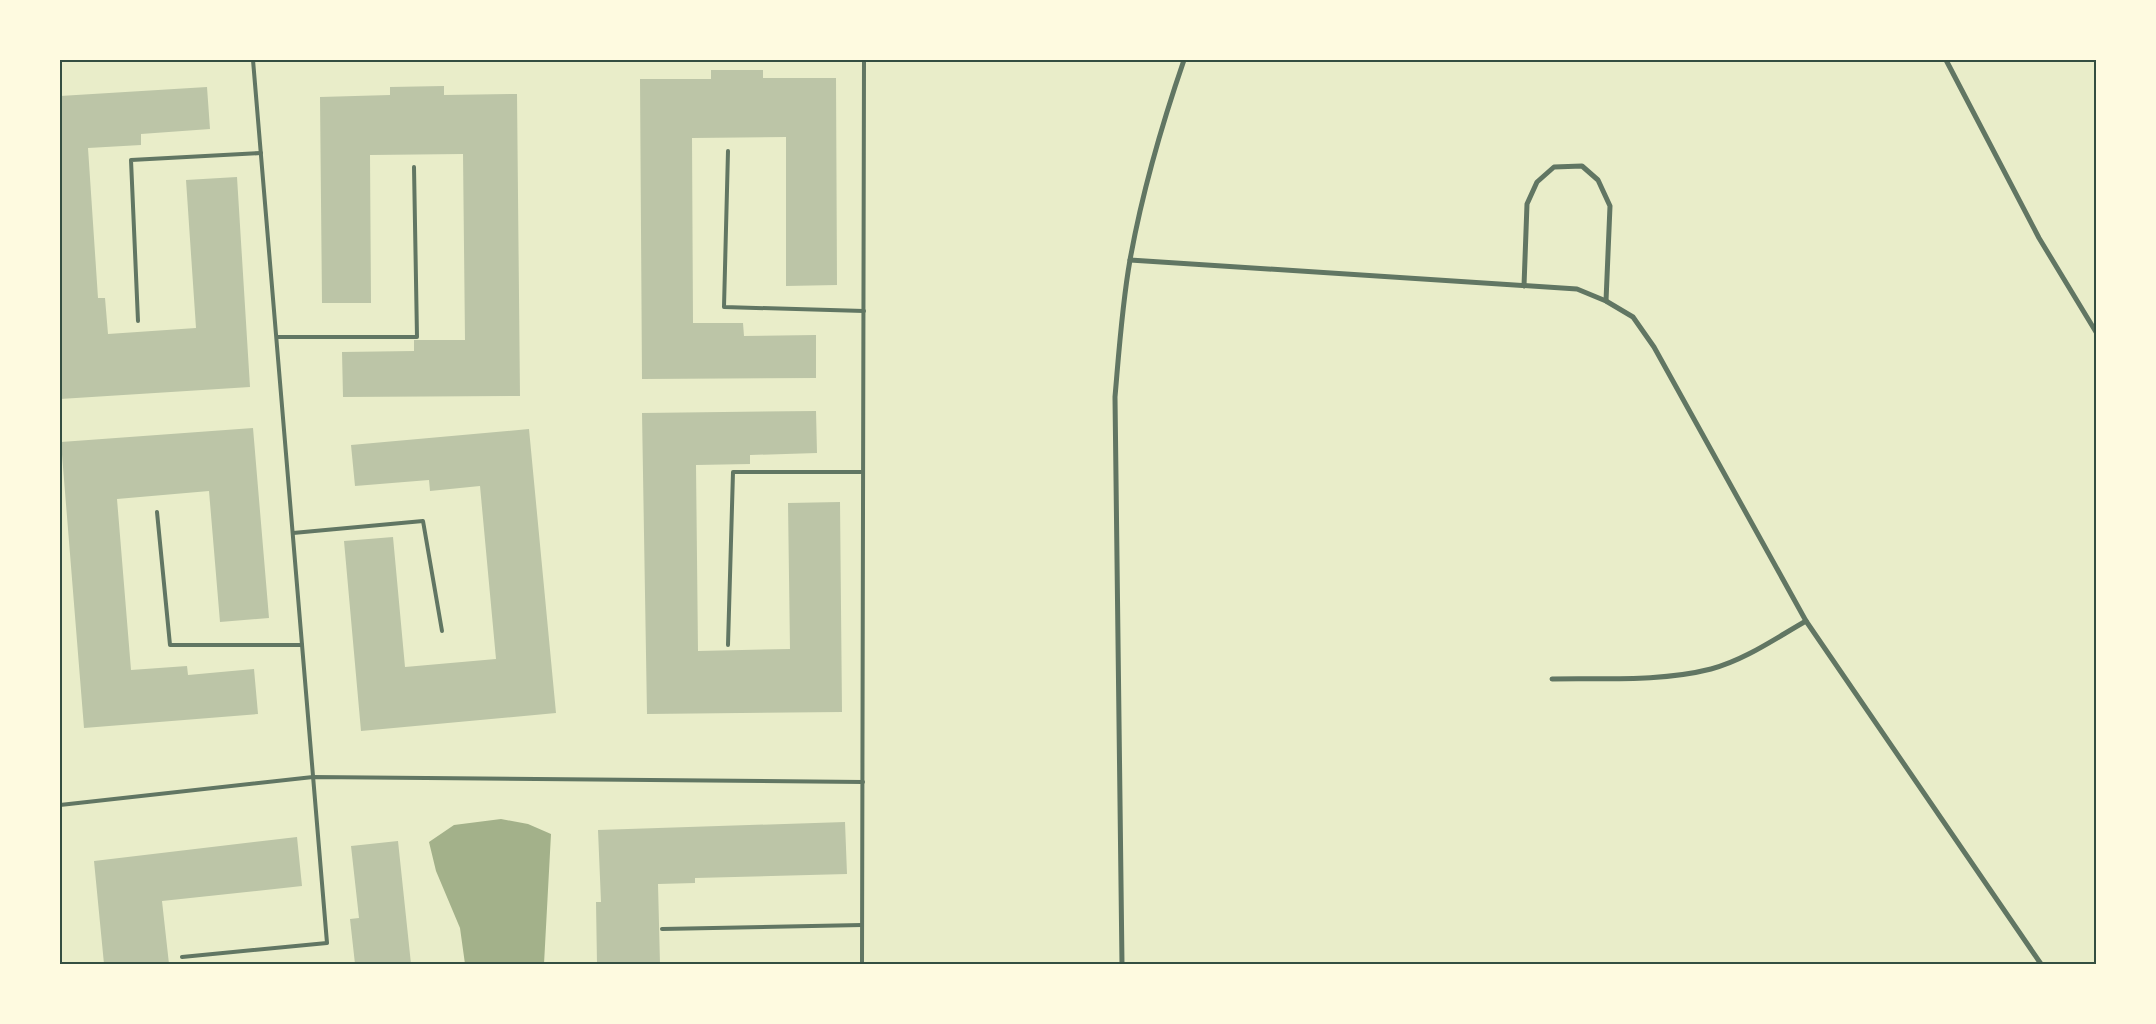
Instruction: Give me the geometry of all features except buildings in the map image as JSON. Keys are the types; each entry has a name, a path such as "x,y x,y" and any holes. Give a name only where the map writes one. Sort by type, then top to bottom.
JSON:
{"street":[{"path":"1122,964 1116,397 1121,328 1130,260 1148,184 1184,60"},
{"path":"1946,60 2039,238 2096,332"},
{"path":"1524,286 1527,204 1537,182 1554,167 1582,166 1598,180 1610,206 1606,301"},
{"path":"1130,260 1577,289 1606,301 1633,317 1654,346 1806,621 2041,964"},
{"path":"1552,679 1653,678 1712,669 1749,654 1806,621"}],"lane":[{"path":"182,957 327,943 253,60"},
{"path":"862,964 864,60"},
{"path":"728,150 724,307 864,312"},
{"path":"138,321 131,160 261,153"},
{"path":"276,337 417,337 414,167"},
{"path":"728,645 733,472 863,472"},
{"path":"157,512 170,645 302,645"},
{"path":"293,533 423,521 442,630"},
{"path":"60,805 313,777 863,782"},
{"path":"662,929 862,925"}],"shaded area":[{"path":"501,819 528,824 551,834 544,964 465,964 460,928 436,871 429,842 454,825"}]}
